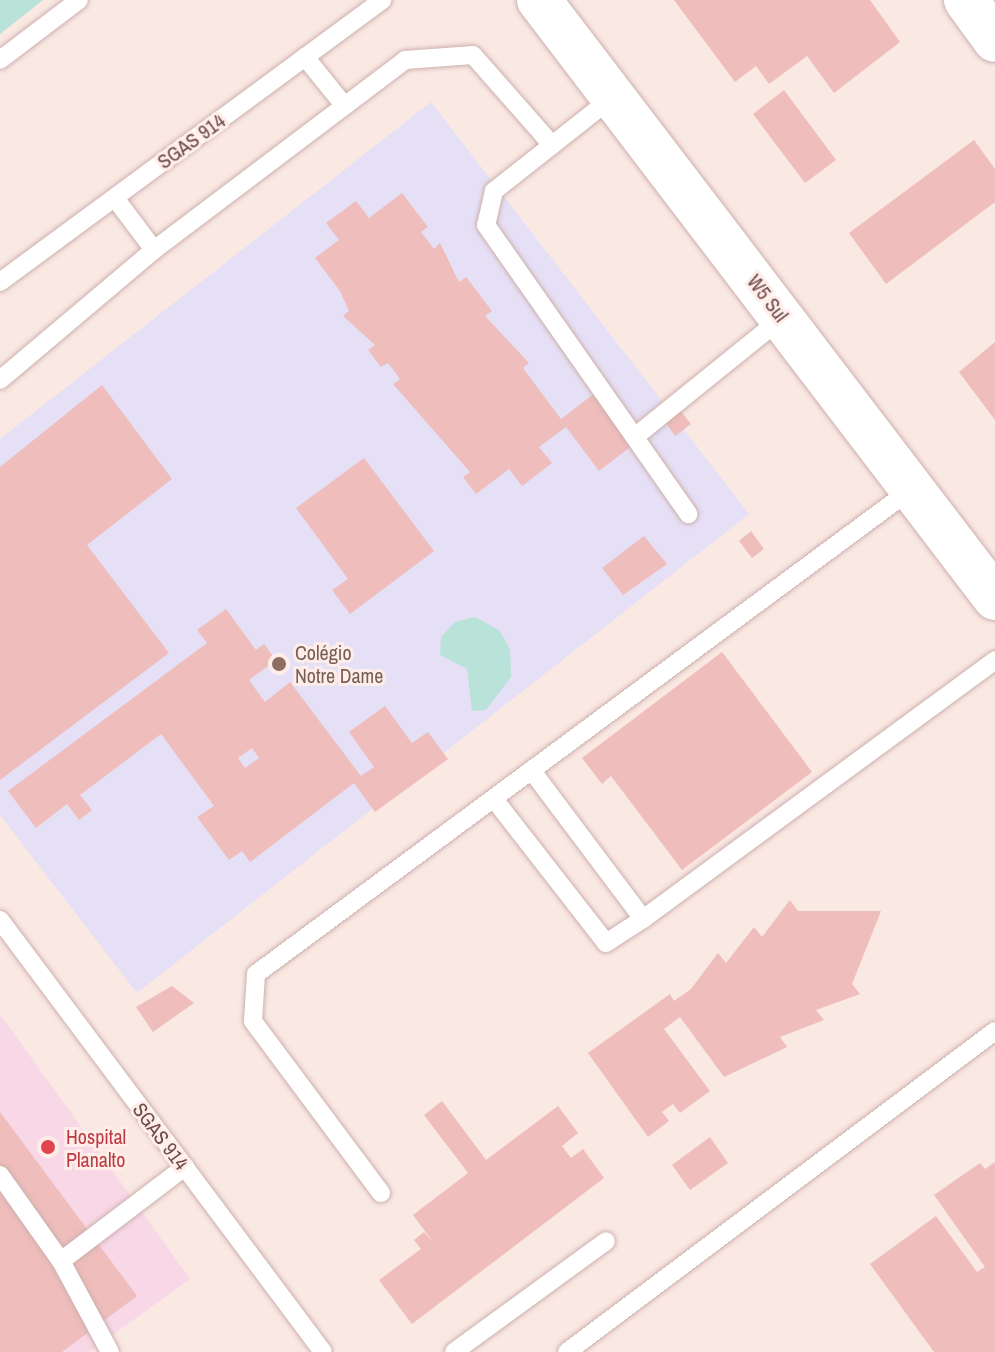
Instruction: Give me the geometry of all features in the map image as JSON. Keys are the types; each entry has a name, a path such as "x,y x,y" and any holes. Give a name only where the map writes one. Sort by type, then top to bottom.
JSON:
{"main road":[{"path":"966,0 995,40"},
{"name":"W5 Sul","path":"542,1 995,598"}],"lane":[{"path":"0,60 79,0"},
{"name":"SGAS 914","path":"0,282 382,0"},
{"path":"0,380 154,250 405,60 473,55 552,145"},
{"path":"305,57 343,104"},
{"path":"613,97 494,191 486,225 637,435 688,514"},
{"path":"115,198 154,250"},
{"path":"637,435 783,317"},
{"path":"381,1193 253,1021 251,988 256,974 913,488"},
{"path":"494,799 606,943 995,660"},
{"path":"532,771 643,919"},
{"name":"SGAS 914","path":"0,920 323,1352"},
{"path":"567,1352 995,1031"},
{"path":"61,1261 185,1167"},
{"path":"0,1175 61,1261 110,1352"},
{"path":"454,1352 606,1241"}],"shaded area":[{"name":"Colégio Notre Dame","path":"431,102 749,514 137,993 0,815 0,439"},
{"name":"Hospital Planalto","path":"0,1014 190,1279 89,1352 0,1352"}],"water":[{"path":"0,0 43,0 0,34"},
{"path":"475,617 499,630 510,649 511,677 486,710 472,711 467,669 440,655 441,637 455,622"}],"building":[{"path":"674,0 870,0 900,42 834,93 807,56 769,84 756,66 735,82"},
{"path":"784,90 836,160 805,183 753,114"},
{"path":"974,140 995,169 995,202 886,284 849,233"},
{"path":"402,193 428,227 421,232 434,249 440,243 459,282 466,277 492,311 485,316 529,363 523,368 561,419 595,393 633,445 599,471 566,427 539,447 552,463 522,486 509,469 476,494 463,477 470,472 393,384 400,379 388,363 381,367 368,350 375,345 343,316 349,311 340,291 315,258 339,240 326,223 356,201 369,218"},
{"path":"995,342 995,420 959,372"},
{"path":"102,385 172,479 87,545 169,653 0,780 0,467"},
{"path":"679,409 691,424 675,436 664,420"},
{"path":"364,458 434,551 350,614 332,590 348,579 296,508"},
{"path":"751,531 764,549 752,558 739,541"},
{"path":"644,536 667,564 623,595 602,568"},
{"path":"226,609 256,650 264,644 276,660 249,680 265,702 290,682 361,776 374,767 349,732 385,706 412,743 428,732 448,759 375,812 354,783 250,862 242,851 229,860 197,817 214,806 161,734 80,795 92,810 79,820 67,804 36,828 8,791 207,643 197,630","holes":["252,748 259,758 245,768 238,758"]},
{"path":"722,652 812,772 682,870 611,776 602,784 582,758"},
{"path":"790,900 798,911 881,911 852,984 860,994 816,1010 824,1020 780,1037 787,1047 724,1077 680,1017 664,1029 710,1091 680,1113 673,1104 662,1112 669,1121 648,1137 588,1053 670,994 674,1001 691,989 718,953 726,963 754,927 762,937"},
{"path":"172,986 194,1003 153,1032 136,1007"},
{"path":"442,1101 486,1160 558,1106 578,1133 562,1146 571,1158 583,1149 604,1178 412,1324 379,1280 421,1249 414,1240 424,1232 433,1242 413,1215 468,1173 424,1115"},
{"path":"0,1112 137,1296 62,1352 0,1352"},
{"path":"710,1137 728,1163 690,1190 672,1165"},
{"path":"995,1162 995,1352 934,1352 870,1264 936,1216 977,1272 985,1267 934,1195 980,1163 985,1169"}],"place":[{"name":"Colégio Notre Dame","path":"279,664"},
{"name":"Hospital Planalto","path":"48,1147"}]}
